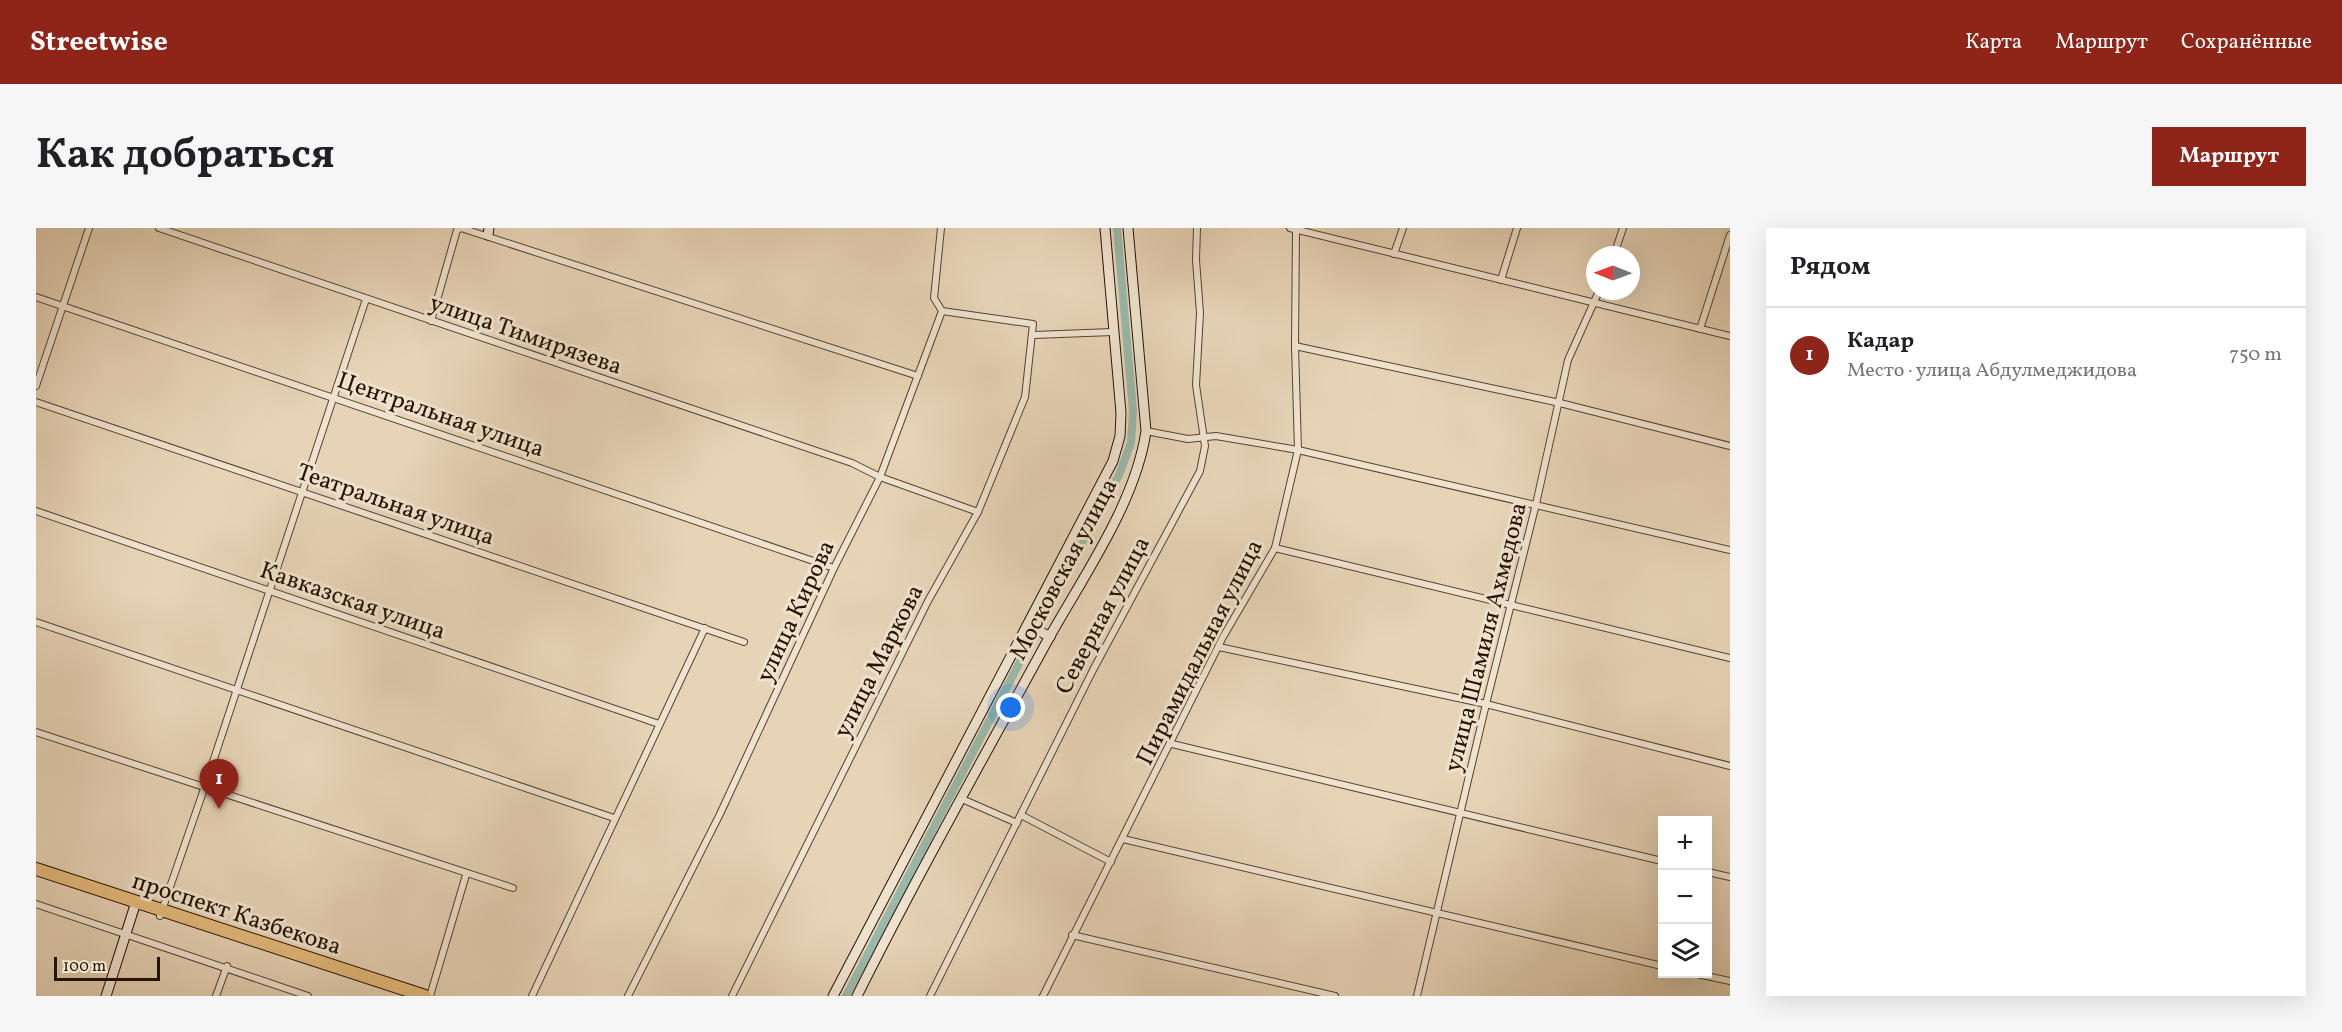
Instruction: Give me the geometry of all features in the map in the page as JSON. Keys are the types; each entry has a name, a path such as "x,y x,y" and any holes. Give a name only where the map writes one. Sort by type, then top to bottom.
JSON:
{"highway":[{"name":"проспект Казбекова","path":"36,869 136,905"},
{"name":"проспект Казбекова","path":"36,876 425,996"},
{"name":"проспект Казбекова","path":"161,913 407,996"}],"main road":[{"name":"Московская улица","path":"833,996 1113,461 1117,449 1120,413 1105,228"},
{"name":"Московская улица","path":"857,996 915,880 962,799 1112,524 1132,480 1146,431 1128,228"},
{"path":"1029,625 1050,637"},
{"path":"106,996 136,905"}],"street":[{"path":"36,386 89,228"},
{"name":"улица Тимирязева","path":"159,228 852,463 880,477 978,512"},
{"path":"431,321 456,230 463,228 487,231 918,376"},
{"path":"941,228 934,298 942,311 1033,324 1034,335 1113,333"},
{"name":"Северная улица","path":"930,996 1109,640 1200,471 1205,446 1196,385 1200,313 1196,260 1197,228"},
{"path":"1294,228 1592,304 1730,336"},
{"name":"Пирамидальная улица","path":"1043,996 1219,647 1275,548 1298,450 1294,228"},
{"path":"1394,254 1403,228"},
{"path":"1502,280 1517,228"},
{"path":"1617,246 1623,228"},
{"path":"1700,329 1730,235"},
{"name":"Центральная улица","path":"36,297 834,568"},
{"path":"161,913 335,397 366,298"},
{"name":"улица Шамиля Ахмедова","path":"1417,996 1560,403 1568,360 1594,300"},
{"name":"улица Кирова","path":"628,996 720,814 834,568 880,477 942,311"},
{"name":"улица Маркова","path":"732,996 928,601 978,512 1025,397 1034,335"},
{"path":"1295,346 1560,403 1730,446"},
{"name":"Театральная улица","path":"36,402 744,642"},
{"path":"1146,431 1204,439 1216,436 1298,450 1730,550"},
{"name":"Кавказская улица","path":"36,511 659,724"},
{"path":"1275,548 1730,658"},
{"path":"36,621 614,818"},
{"path":"532,996 705,628"},
{"path":"1219,647 1486,704 1730,766"},
{"path":"36,732 466,875 513,888"},
{"path":"1172,744 1658,860"},
{"path":"962,799 1017,823"},
{"path":"1021,815 1111,862"},
{"path":"1123,839 1658,965"},
{"path":"1712,873 1730,877"},
{"path":"430,996 466,875"},
{"path":"36,904 227,966 308,996"},
{"path":"1072,935 1335,996"},
{"path":"216,996 227,966"},
{"path":"1712,977 1730,981"}],"waterway":[{"path":"1040,624 1119,475 1131,443 1133,411 1117,228"},
{"path":"846,996 1034,635"}],"place":[{"name":"Кадар","path":"219,809"}]}
